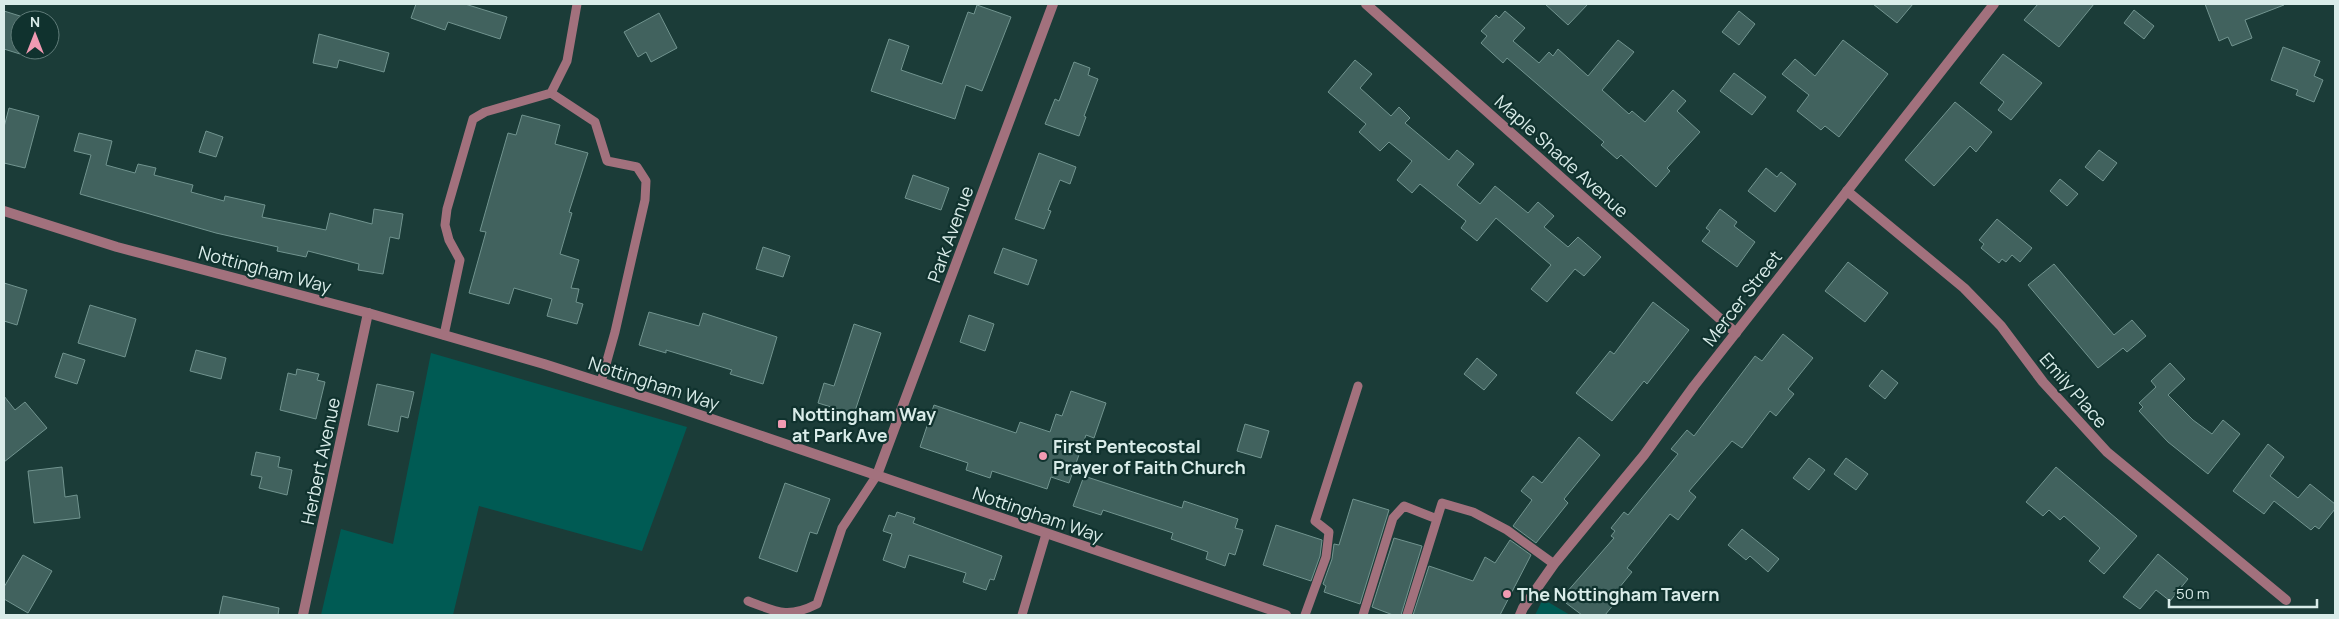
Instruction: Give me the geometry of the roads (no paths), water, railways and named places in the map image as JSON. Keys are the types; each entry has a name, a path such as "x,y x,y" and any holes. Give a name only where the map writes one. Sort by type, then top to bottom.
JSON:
{"street":[{"name":"Park Avenue","path":"877,475 1053,4"},
{"name":"Maple Shade Avenue","path":"1366,4 1736,333"},
{"name":"Mercer Street","path":"1520,615 1554,564 1644,454 1847,190 1994,4"},
{"name":"Emily Place","path":"1847,190 1964,288 2001,326 2043,382 2107,452 2286,600"},
{"name":"Nottingham Way","path":"4,211 117,247 368,313 601,382 1279,614"},
{"name":"Herbert Avenue","path":"303,615 368,313"}],"lane":[{"path":"444,335 460,260 449,240 445,225 447,209 473,119 485,112 550,93 567,61 577,4"},
{"path":"550,93 595,122 607,161 637,168 646,181 645,200 615,332 601,382"},
{"path":"1305,615 1326,557 1329,532 1315,521 1358,386"},
{"path":"748,600 780,613 796,614 817,604 842,528 877,475"},
{"path":"1407,615 1442,502 1473,512 1507,530 1554,564"},
{"path":"1362,615 1393,518 1404,506 1437,519"},
{"path":"1022,615 1046,534"}],"place":[{"name":"Nottingham Way at Park Ave","path":"782,424"},
{"name":"First Pentecostal Prayer of Faith Church","path":"1043,456"},
{"name":"The Nottingham Tavern","path":"1507,594"}]}
